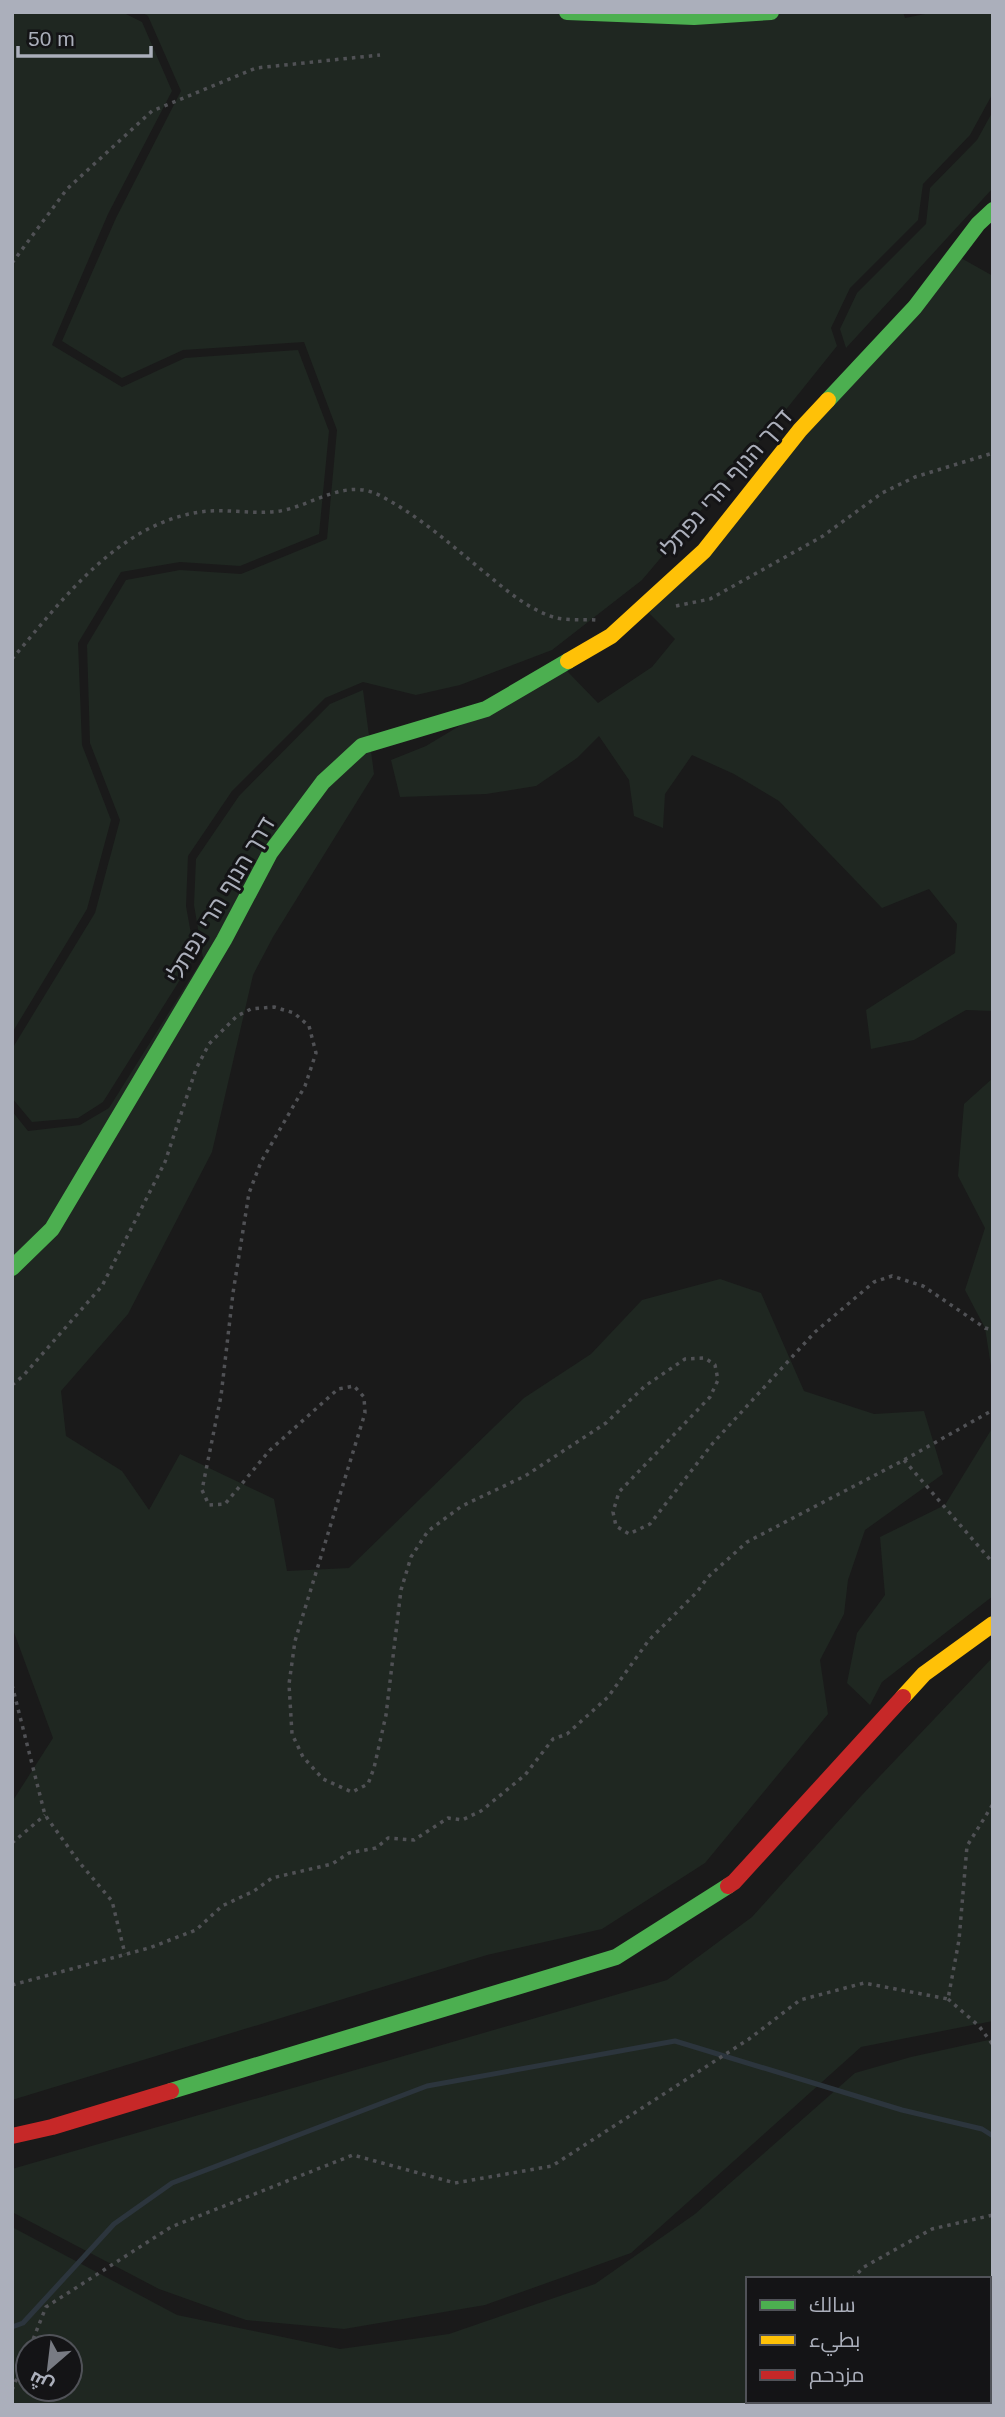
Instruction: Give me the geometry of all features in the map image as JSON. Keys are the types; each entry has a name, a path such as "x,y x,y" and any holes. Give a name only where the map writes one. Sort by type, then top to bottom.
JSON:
{"street":[{"path":"567,12 685,18 735,17 771,12"},
{"name":"דרך הנוף הרי נפתלי","path":"12,1268 52,1229 224,940 270,853 323,782 362,746 486,709 611,636 704,551 800,430 915,307 978,224 993,210"},
{"path":"12,2136 65,2123 616,1956 734,1882 925,1674 993,1624"}],"path":[{"path":"12,263 67,189 152,111 256,68 380,55"},
{"path":"646,603 673,607 710,599 823,537 882,493 915,477 993,453"},
{"path":"12,659 63,600 117,549 145,530 177,517 202,512 280,511 327,494 356,488 378,494 421,520 525,604 556,618 608,620"},
{"path":"12,1385 102,1286 165,1162 196,1069 209,1044 237,1016 251,1009 274,1007 294,1013 309,1026 317,1053 304,1086 261,1161 249,1193 233,1293 221,1396 202,1490 209,1505 225,1504 270,1450 338,1389 354,1386 364,1397 365,1413 295,1641 289,1684 292,1734 303,1757 323,1779 352,1793 368,1784 374,1769 386,1715 401,1590 411,1557 428,1531 462,1506 525,1476 606,1423 645,1386 685,1359 705,1358 715,1366 718,1380 710,1397 619,1492 613,1512 616,1526 629,1534 650,1524 713,1443 815,1332 874,1282 892,1276 923,1286 985,1328 993,1330"},
{"path":"12,1985 149,1948 196,1930 222,1906 254,1891 272,1878 332,1864 349,1853 376,1848 388,1838 414,1840 448,1818 462,1820 481,1811 524,1774 553,1739 566,1734 608,1697 649,1640 697,1592 708,1577 747,1542 993,1410"},
{"path":"904,1460 993,1563"},
{"path":"12,1685 45,1815 111,1901 125,1954"},
{"path":"948,1999 958,1940 967,1846 993,1804"},
{"path":"12,1843 45,1815"},
{"path":"36,2333 46,2307 171,2227 353,2155 455,2183 552,2166 749,2039 800,2000 864,1983 948,1999 979,2026 993,2045"},
{"path":"854,2277 863,2267 932,2228 993,2215"}],"shaded area":[{"path":"12,12 122,12 142,22 172,91 108,214 52,345 122,387 185,358 298,350 329,431 319,534 240,566 180,562 121,572 78,643 82,745 111,820 87,909 12,1033"},
{"path":"141,12 903,12 905,18 935,12 993,12 993,93 970,135 923,184 918,220 850,288 831,328 837,346 642,580 552,650 460,685 416,695 363,682 325,698 232,791 188,856 186,906 195,956 103,1102 78,1118 32,1122 12,1098 12,1049 95,913 120,820 90,743 87,645 126,580 180,570 241,574 327,539 337,430 304,342 183,350 122,378 62,341 116,218 181,91 148,16"},
{"path":"993,111 993,188 846,348 840,329 857,293 926,224 930,188 977,140"},
{"path":"961,258 993,276 993,1011 966,1010 914,1040 871,1049 866,1010 955,953 957,924 929,889 882,908 779,801 734,774 692,755 665,794 663,828 634,816 629,780 599,736 577,758 536,786 486,794 400,797 391,760 426,746 544,675 566,670 598,703 652,667 675,639 649,613"},
{"path":"363,690 374,774 273,937 253,975 212,1152 128,1314 61,1391 66,1436 122,1471 149,1510 180,1454 274,1499 287,1571 349,1568 524,1398 591,1354 642,1300 720,1279 761,1293 804,1391 874,1414 924,1411 943,1474 865,1530 848,1580 844,1614 820,1660 828,1714 705,1863 602,1929 487,1955 12,2100 12,1802 53,1738 12,1627 12,1111 28,1131 80,1125 109,1108 203,958 194,905 196,859 239,796 330,704"},
{"path":"993,1078 993,1379 985,1328 965,1290 985,1228 958,1176 964,1104"},
{"path":"993,1427 993,1596 882,1682 870,1705 847,1683 857,1633 885,1595 880,1537 945,1505"},
{"path":"993,1657 993,2021 861,2047 631,2253 485,2305 344,2329 246,2320 159,2289 12,2212 12,2169 667,1980 752,1917 862,1795"},
{"path":"993,2039 993,2405 12,2405 12,2227 177,2315 340,2349 449,2334 595,2284 695,2214 855,2073 911,2057"}],"waterway":[{"path":"12,2327 23,2323 114,2224 172,2183 427,2086 675,2041 902,2110 982,2129 993,2136"}],"traffic: fast":[{"path":"567,12 694,17 771,12"},
{"path":"828,400 915,307 978,224 993,210"},
{"path":"12,1268 52,1229 224,940 270,853 323,782 362,746 486,709 568,661"},
{"path":"171,2091 616,1957 728,1886"}],"traffic: slow":[{"path":"568,661 611,636 704,551 800,430 828,400"},
{"path":"903,1697 924,1674 993,1624"}],"traffic: jam":[{"path":"728,1886 903,1697"},
{"path":"12,2136 52,2127 171,2091"}]}
